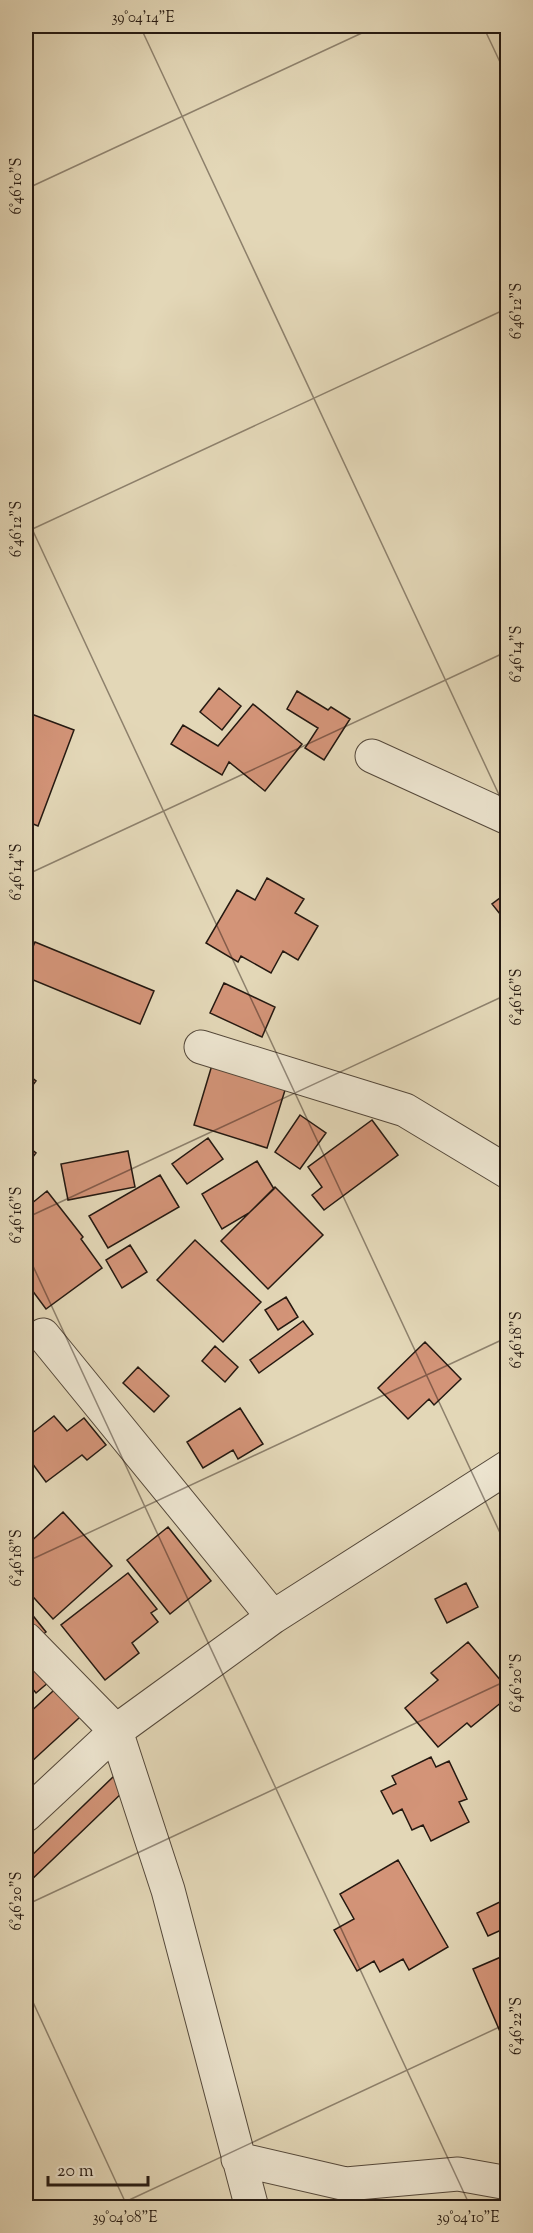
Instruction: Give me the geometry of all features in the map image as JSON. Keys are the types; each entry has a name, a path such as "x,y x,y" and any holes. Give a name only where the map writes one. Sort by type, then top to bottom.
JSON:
{"street":[{"path":"372,756 507,818"},
{"path":"201,1047 405,1110 507,1172"},
{"path":"43,1335 273,1617"},
{"path":"26,1815 116,1731 273,1617 507,1467"},
{"path":"26,1639 116,1731 168,1890 252,2208"},
{"path":"238,2159 346,2184 458,2174 507,2183"}],"building":[{"path":"219,688 241,706 222,730 200,712"},
{"path":"297,691 328,710 331,707 350,719 324,760 305,748 318,728 287,709"},
{"path":"253,704 302,744 265,791 229,762 222,775 171,744 183,725 218,746"},
{"path":"26,712 74,730 38,826 26,821"},
{"path":"267,878 304,899 295,913 318,926 298,960 283,951 271,973 241,956 238,962 206,943 237,890 255,900"},
{"path":"508,892 508,924 492,904"},
{"path":"35,942 154,991 140,1024 26,977 26,963"},
{"path":"224,983 275,1007 262,1037 210,1013"},
{"path":"212,1065 286,1087 267,1148 194,1125"},
{"path":"26,1073 36,1081 26,1094"},
{"path":"300,1115 326,1133 300,1169 275,1152"},
{"path":"372,1120 398,1155 324,1210 312,1195 322,1187 308,1167"},
{"path":"208,1138 223,1159 187,1184 172,1164"},
{"path":"26,1145 36,1153 26,1166"},
{"path":"128,1151 135,1187 68,1200 61,1164"},
{"path":"257,1161 274,1189 249,1213 222,1229 202,1194"},
{"path":"160,1175 179,1207 108,1248 89,1216"},
{"path":"275,1187 323,1235 268,1289 221,1241"},
{"path":"47,1191 83,1237 81,1239 102,1268 46,1309 26,1282 26,1208"},
{"path":"195,1240 261,1302 223,1342 157,1280"},
{"path":"130,1245 147,1272 122,1288 106,1260"},
{"path":"286,1297 298,1317 278,1330 265,1310"},
{"path":"303,1321 313,1334 259,1373 250,1360"},
{"path":"425,1342 461,1379 434,1405 429,1399 408,1419 378,1388"},
{"path":"215,1346 238,1367 225,1382 202,1361"},
{"path":"138,1367 169,1396 154,1412 123,1383"},
{"path":"240,1408 263,1444 238,1459 233,1450 203,1468 187,1442"},
{"path":"54,1416 67,1431 84,1418 106,1445 87,1460 82,1455 46,1482 26,1455 26,1438"},
{"path":"63,1512 112,1566 53,1619 26,1589 26,1546"},
{"path":"168,1527 211,1581 170,1614 127,1560"},
{"path":"128,1573 157,1609 151,1613 158,1622 132,1643 139,1653 105,1680 61,1625"},
{"path":"466,1583 478,1607 447,1623 435,1599"},
{"path":"26,1607 46,1632 26,1648"},
{"path":"468,1642 508,1689 508,1697 471,1727 467,1723 438,1747 405,1708 438,1680 431,1673"},
{"path":"26,1656 70,1664 36,1693 26,1681"},
{"path":"66,1679 91,1707 30,1763 26,1758 26,1716"},
{"path":"431,1757 436,1767 449,1761 467,1799 459,1802 469,1822 431,1841 423,1825 412,1830 402,1809 393,1814 381,1791 396,1784 392,1776"},
{"path":"114,1776 126,1789 26,1885 26,1861"},
{"path":"398,1860 448,1947 409,1970 403,1959 380,1972 374,1961 357,1971 334,1930 354,1919 340,1894"},
{"path":"508,1898 508,1927 488,1936 477,1913"},
{"path":"508,1954 508,2050 473,1969"},
{"path":"26,2018 32,2023 26,2031"}]}
